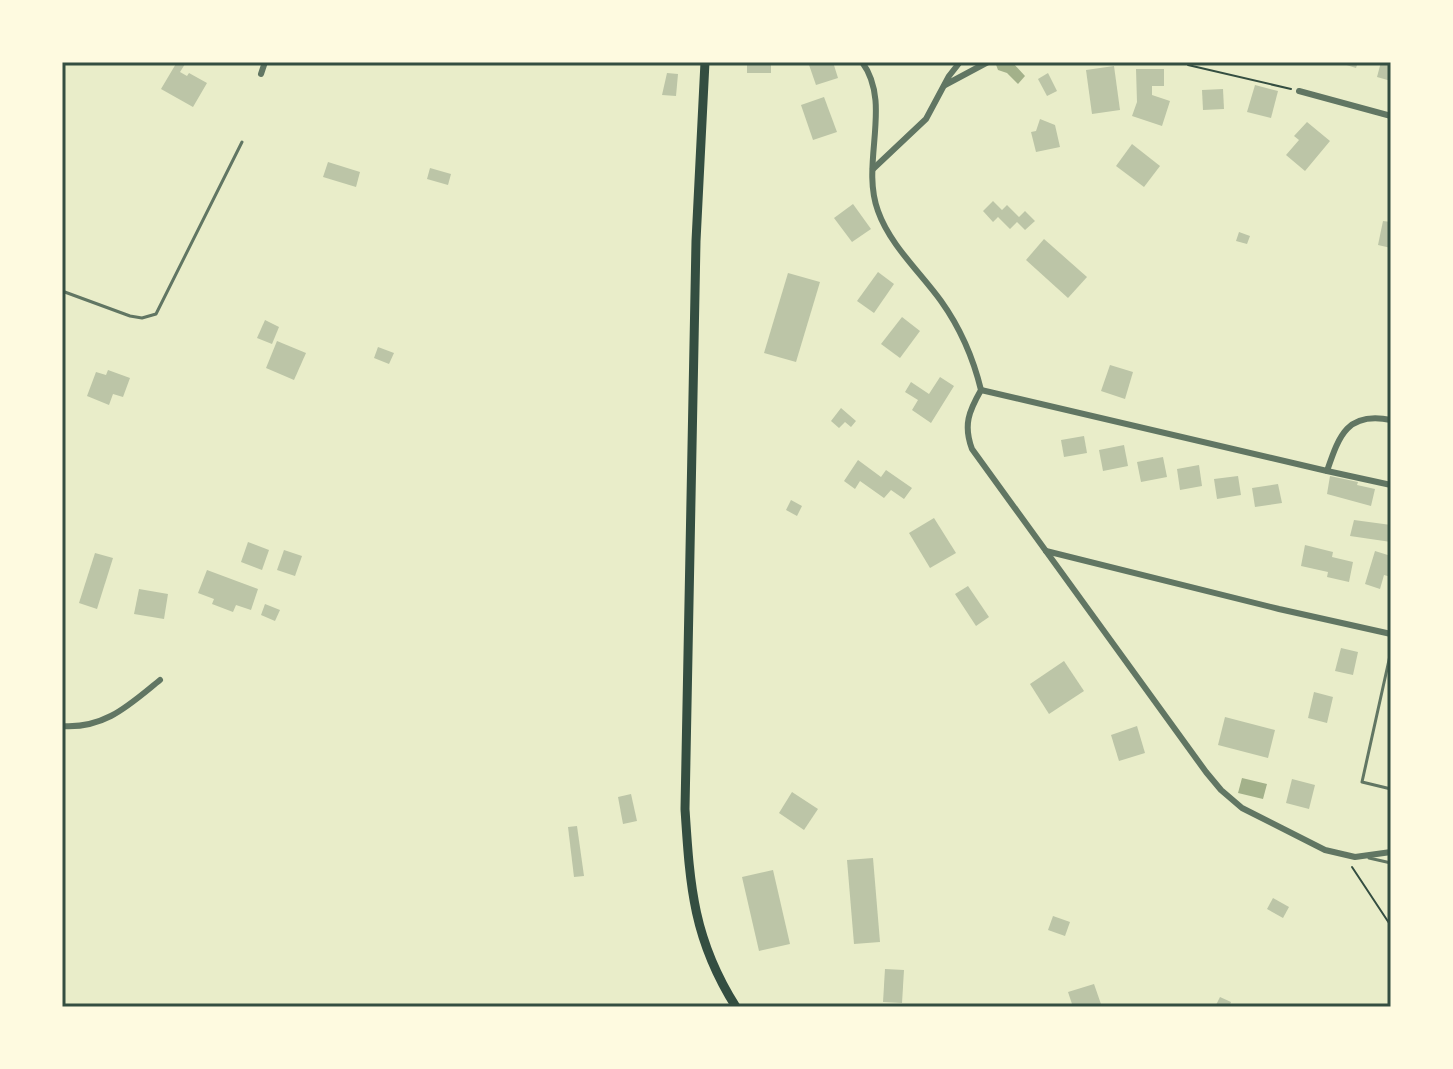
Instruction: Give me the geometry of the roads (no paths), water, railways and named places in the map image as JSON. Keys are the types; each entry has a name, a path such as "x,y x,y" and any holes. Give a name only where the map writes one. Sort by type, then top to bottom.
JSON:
{"main road":[{"path":"705,62 696,241 685,809 691,877 701,934 713,969 736,1007"}],"street":[{"path":"261,74 265,62"},
{"path":"862,62 871,76 876,95 872,170 874,197 884,224 954,320 969,348 981,390 967,419 972,449 1221,790 1261,819 1325,850 1345,856 1365,857 1391,852"},
{"path":"872,170 926,119 960,62"},
{"path":"943,86 988,62"},
{"path":"1299,91 1391,116"},
{"path":"981,390 1391,485"},
{"path":"1327,471 1336,446 1349,426 1372,417 1391,420"},
{"path":"1046,551 1391,634"},
{"path":"62,726 90,725 110,718 160,680"}],"lane":[{"path":"62,291 130,316 142,318 156,314 242,142"},
{"path":"1391,651 1362,782 1391,789"},
{"path":"1365,857 1391,863"}]}
